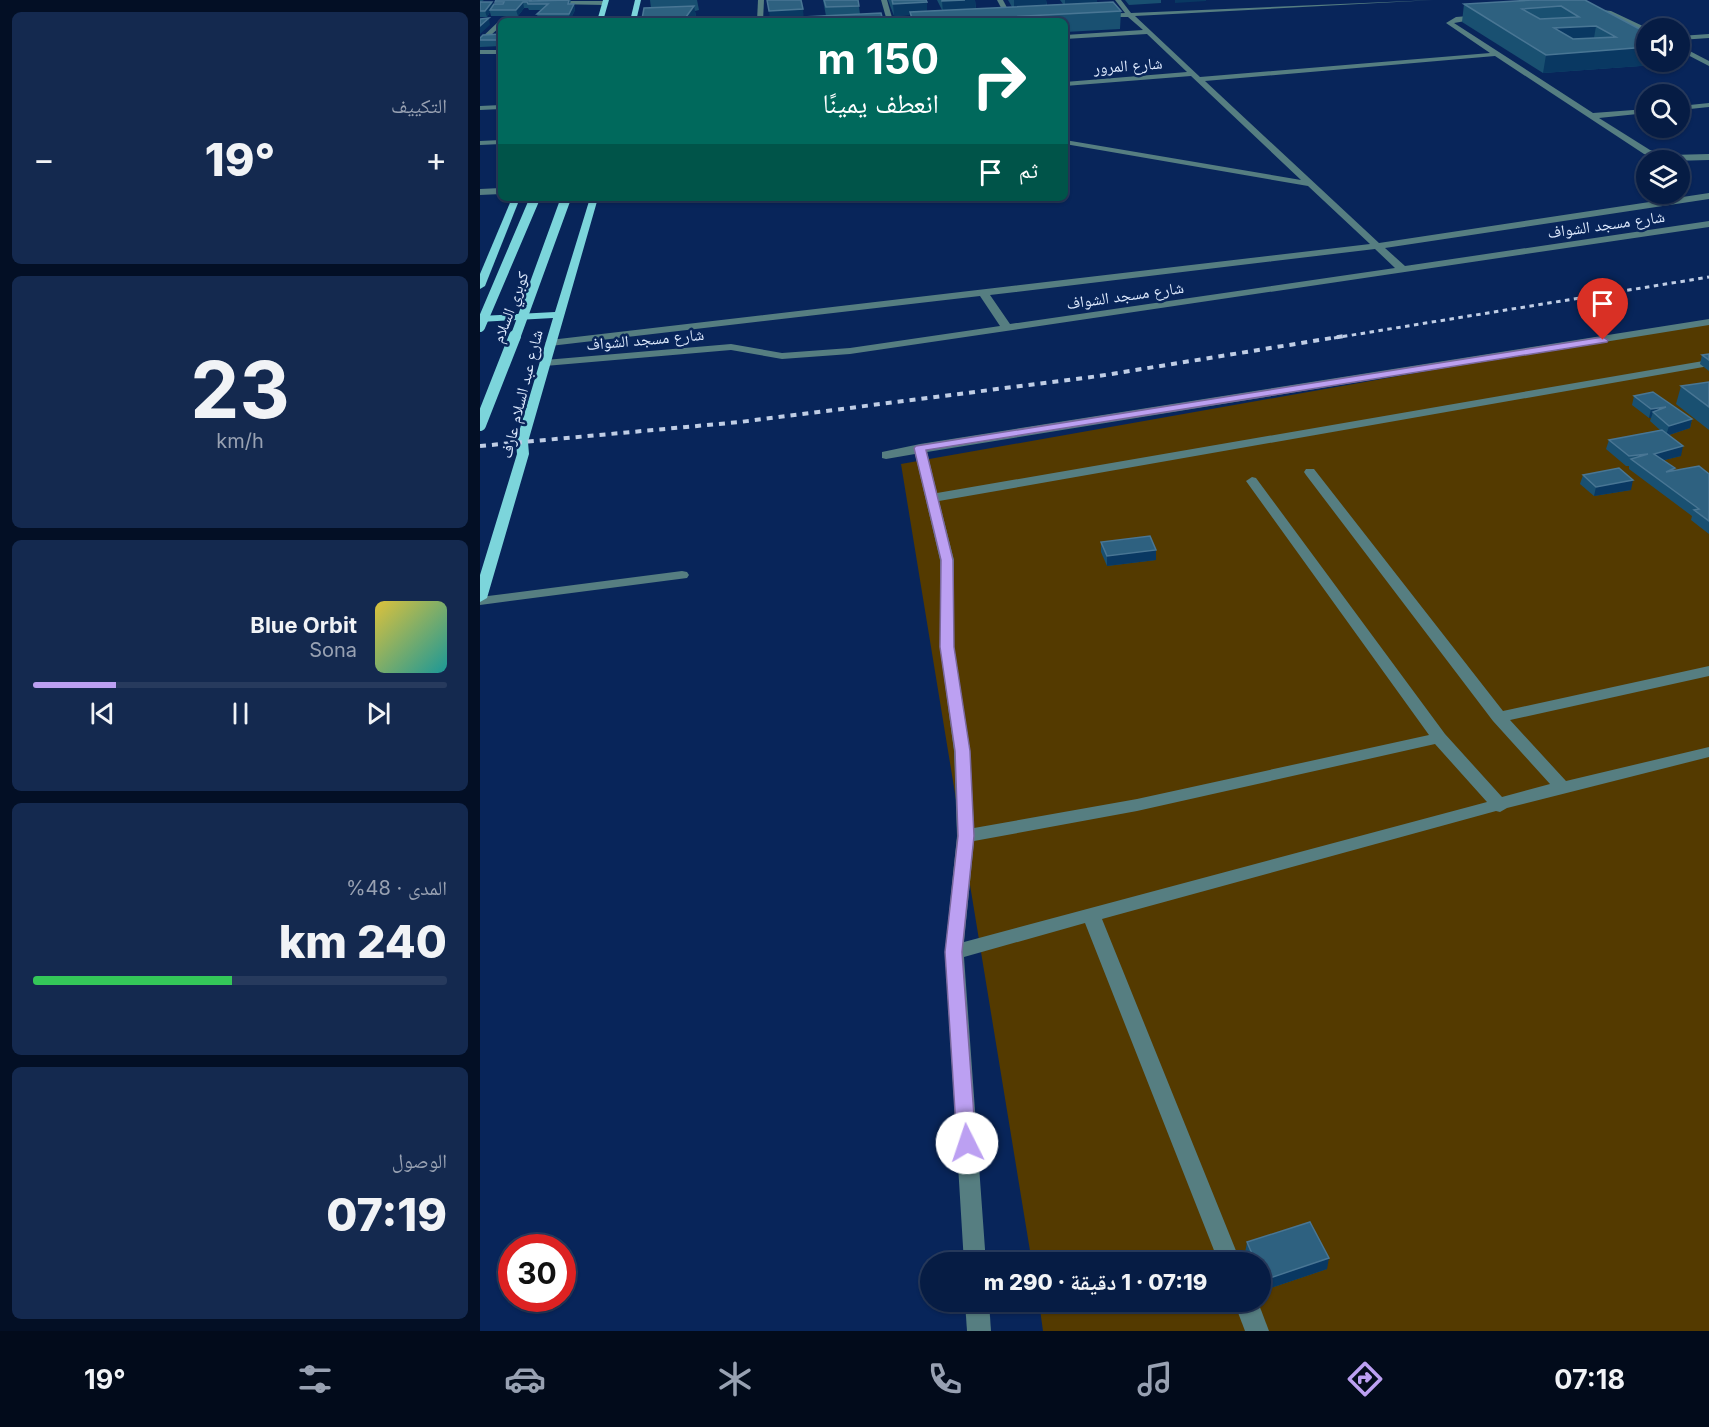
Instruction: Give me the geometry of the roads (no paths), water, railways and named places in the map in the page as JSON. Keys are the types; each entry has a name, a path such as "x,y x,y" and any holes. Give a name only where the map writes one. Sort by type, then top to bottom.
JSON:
{"main road":[{"path":"634,18 638,0"},
{"path":"601,18 606,1"},
{"path":"480,286 515,201"},
{"name":"كوبري السلام","path":"480,327 534,201"},
{"name":"كوبري السلام","path":"480,425 524,315 565,201"},
{"name":"شارع عبد السلام عارف","path":"480,600 495,543 524,454 522,442 544,363 593,201"},
{"path":"480,319 558,315"},
{"path":"480,544 495,543"}],"street":[{"path":"760,18 761,0"},
{"path":"884,0 889,18"},
{"path":"1000,0 1009,18"},
{"path":"1118,0 1130,15 1402,269"},
{"path":"1232,0 1241,9"},
{"path":"1094,16 1431,0"},
{"path":"539,3 606,1"},
{"path":"1579,11 1609,12 1636,26"},
{"path":"1490,17 1456,19 1449,23 1647,152 1680,159 1709,157"},
{"path":"490,24 498,23"},
{"path":"480,43 498,26"},
{"path":"1068,37 1149,32"},
{"path":"1690,37 1709,36"},
{"path":"480,52 498,52"},
{"name":"شارع المرور","path":"1068,84 1098,84 1498,54"},
{"path":"1690,54 1709,64"},
{"path":"1690,107 1709,105"},
{"path":"480,108 498,107"},
{"path":"1590,116 1636,112"},
{"path":"480,143 498,142"},
{"path":"1068,143 1312,184"},
{"path":"480,192 498,191"},
{"path":"550,343 1377,246 1709,196"},
{"name":"شارع مسجد الشواف","path":"544,363 731,347 782,356 817,354 1709,224"},
{"path":"983,293 1007,328"},
{"path":"886,455 1709,322"},
{"path":"932,498 1709,363"},
{"path":"920,448 947,560 947,647 962,751 966,836 954,952 974,1252"},
{"path":"1310,472 1499,717 1562,788"},
{"path":"1252,481 1439,738 1500,806"},
{"path":"480,600 682,575"},
{"path":"1499,717 1709,671"},
{"path":"966,836 1137,805 1439,738"},
{"path":"954,952 1562,788 1709,752"},
{"path":"1091,915 1226,1252"},
{"path":"979,1312 980,1331"},
{"path":"1250,1312 1257,1331"}],"railway":[{"path":"1334,338 1709,277"},
{"path":"480,446 740,422 1099,376 1344,336"}]}
